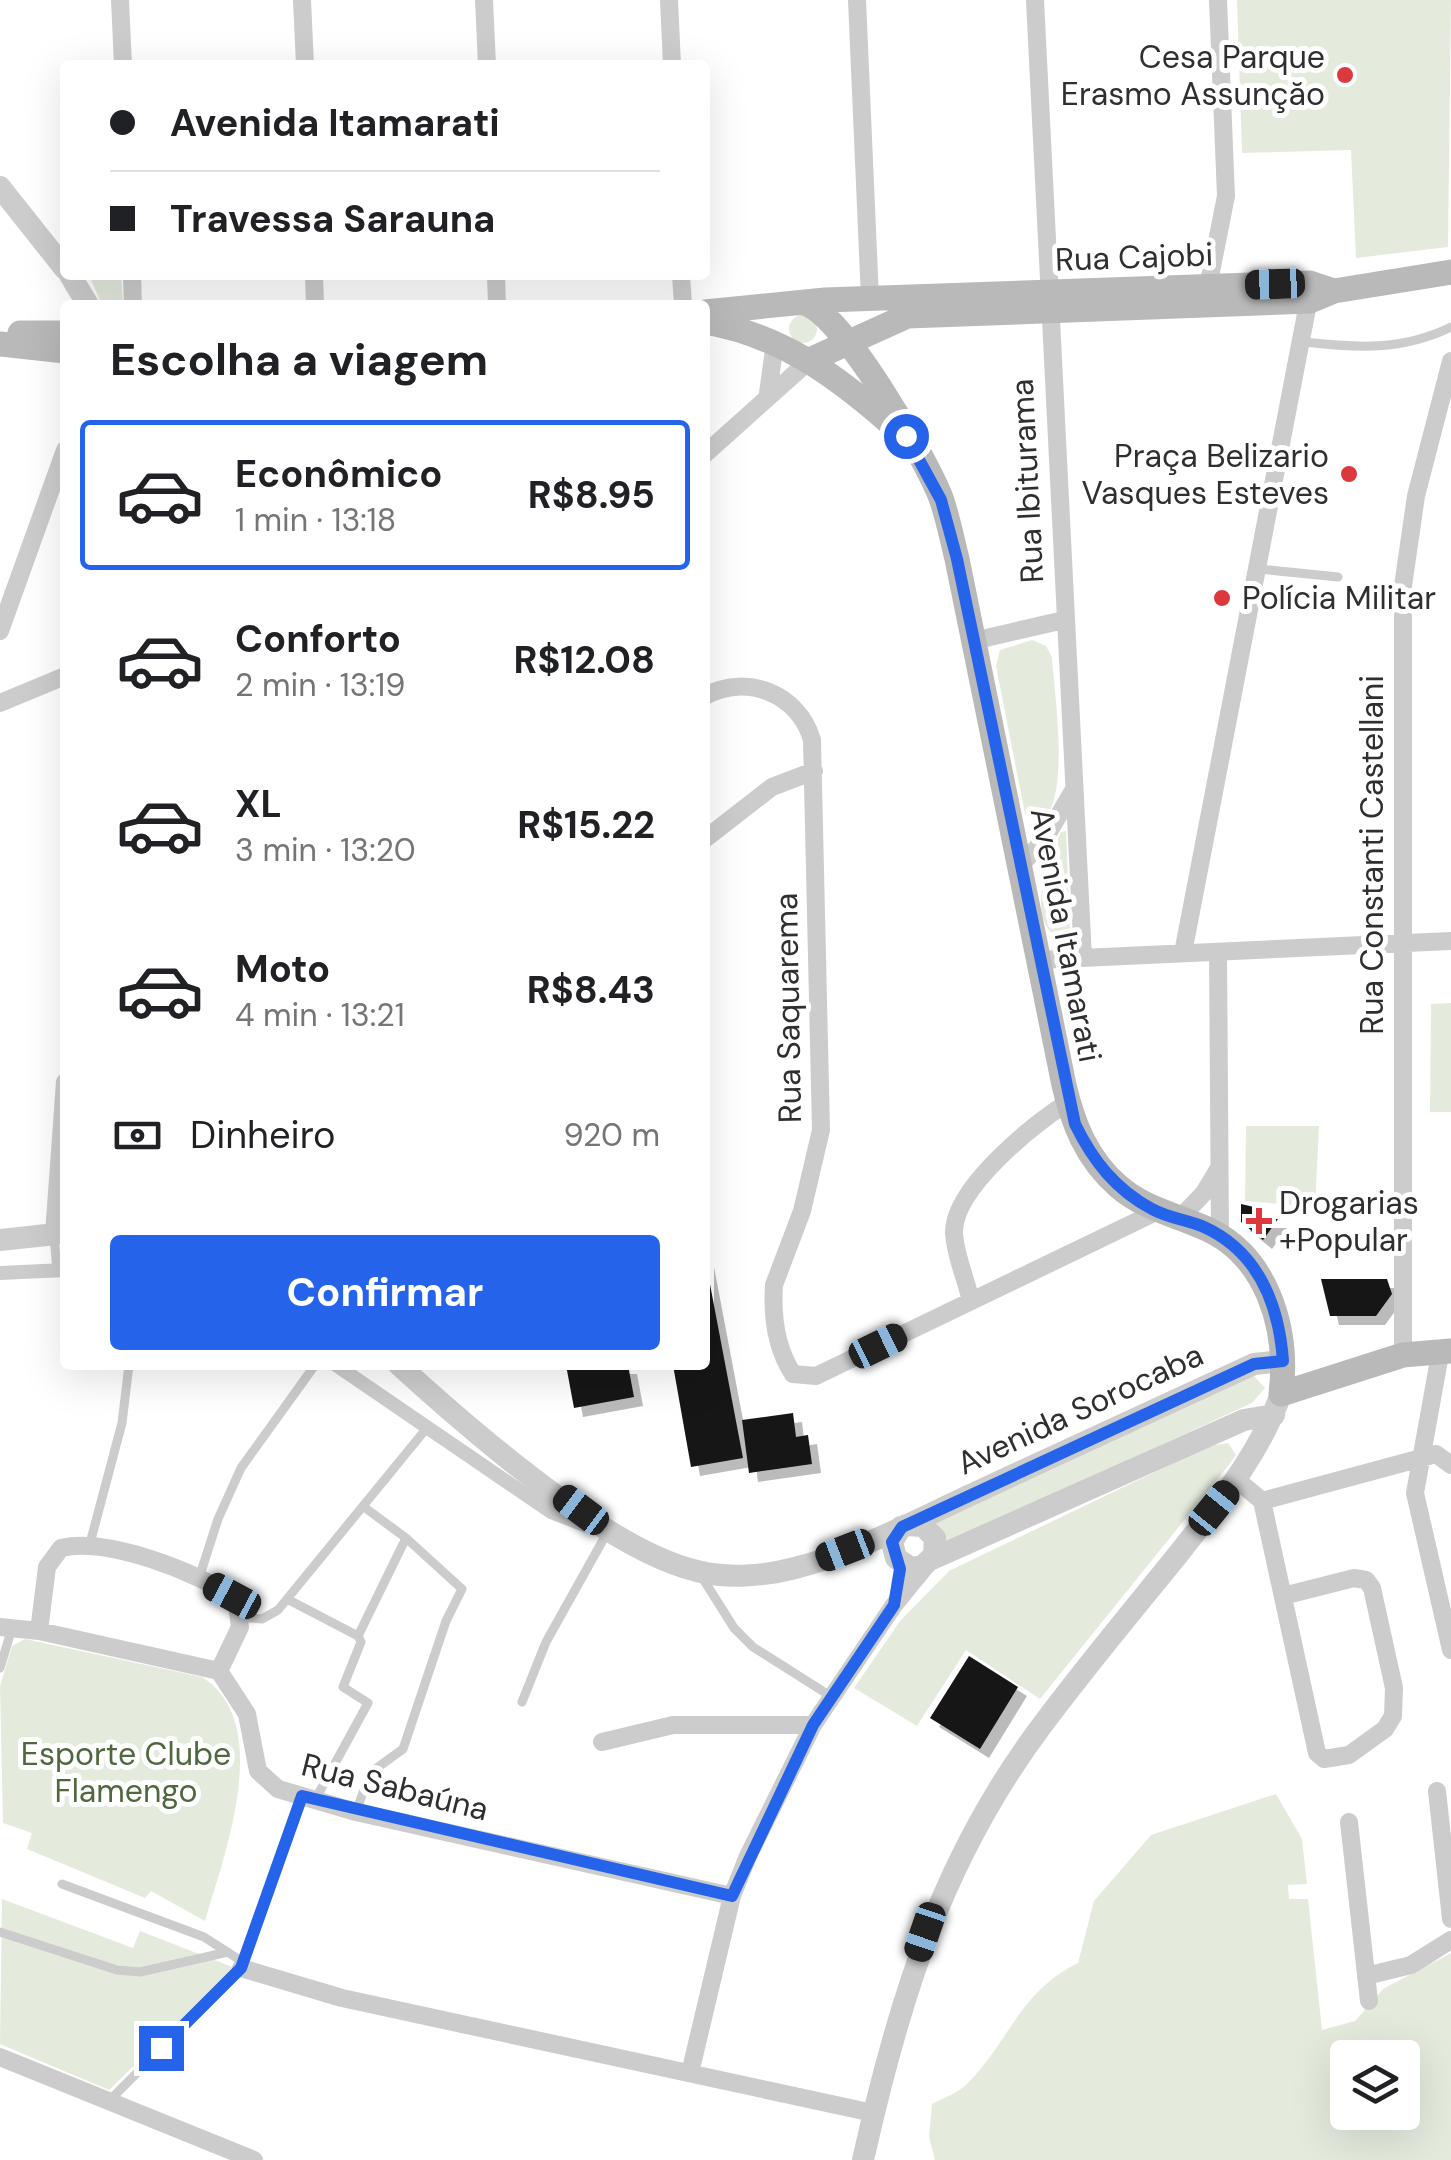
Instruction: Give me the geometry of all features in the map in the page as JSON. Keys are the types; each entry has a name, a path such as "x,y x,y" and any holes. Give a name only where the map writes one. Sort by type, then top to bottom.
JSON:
{"main road":[{"name":"Rua Cajobi","path":"798,303 870,298 1048,302 1318,292 1451,272"},
{"path":"710,312 798,303 817,308 850,331 870,298"},
{"name":"Rua Cajobi","path":"810,360 850,331 908,316 1048,302"},
{"path":"710,323 740,328 775,343 776,320 798,303"},
{"path":"0,331 60,333"},
{"name":"Avenida Itamarati","path":"850,331 941,500 1068,1102 1087,1149 1100,1168 1167,1215 1220,1236 1265,1284 1280,1330 1283,1361 1277,1404"},
{"name":"Avenida Itamarati","path":"775,343 838,376 906,436"},
{"path":"0,344 60,350"},
{"path":"1277,1404 1404,1355 1446,1350"}],"street":[{"path":"120,0 123,60"},
{"path":"302,0 304,60"},
{"path":"484,0 487,60"},
{"path":"669,0 672,60"},
{"path":"857,0 870,298"},
{"name":"Rua Ibiturama","path":"1035,0 1083,958"},
{"path":"1206,296 1226,196 1218,0"},
{"path":"0,187 60,263"},
{"path":"1183,953 1304,342 1318,292"},
{"path":"768,394 775,343"},
{"path":"710,449 810,360"},
{"name":"Rua Constanti Castellani","path":"1404,1355 1403,586 1416,496 1451,361"},
{"path":"0,631 60,464"},
{"path":"973,641 1064,620"},
{"path":"0,703 60,678"},
{"name":"Rua Saquarema","path":"710,694 731,686 748,686 790,703 809,728 814,771 820,1130 818,1156 774,1285 773,1302 786,1363 800,1378 816,1376 972,1300"},
{"path":"710,835 772,787 814,771"},
{"path":"1019,867 1044,840 1074,790"},
{"path":"1038,960 1451,941"},
{"path":"1218,952 1220,1236"},
{"path":"1068,1102 1028,1128 958,1212 954,1235 972,1300 1167,1215 1204,1193 1219,1168"},
{"path":"0,1240 60,1234"},
{"path":"0,1273 60,1270"},
{"path":"1446,1350 1419,1459 1415,1493 1451,1650"},
{"name":"Avenida Sorocaba","path":"404,1370 460,1419 608,1531 652,1556 698,1572 770,1573 845,1550 904,1526 1254,1364 1283,1361"},
{"name":"Avenida Sorocaba","path":"343,1370 551,1512 608,1531"},
{"path":"863,2160 925,1932 972,1833 1043,1724 1237,1480 1277,1404"},
{"path":"897,1560 911,1568 1277,1404"},
{"path":"1262,1501 1436,1454 1451,1465"},
{"path":"1237,1480 1262,1501 1317,1753 1330,1760 1350,1755 1385,1730 1393,1716 1394,1688 1370,1584 1360,1578 1284,1596"},
{"path":"690,2073 732,1896 813,1725 894,1605 930,1560 936,1544 932,1533 918,1524 904,1526 892,1542 897,1560 894,1605"},
{"path":"6,1627 219,1671 236,1636 240,1616 236,1598 200,1578 153,1561 89,1547 61,1548 50,1560 39,1631"},
{"name":"Avenida Sorocaba","path":"845,1550 878,1551 897,1560"},
{"name":"Rua Sabaúna","path":"219,1671 247,1714 258,1771 268,1783 356,1812 732,1896"},
{"path":"602,1742 673,1725 813,1725"},
{"path":"1436,1791 1451,1919"},
{"path":"1349,1822 1369,2001"},
{"path":"1366,1976 1411,1965 1451,1940"},
{"path":"242,1965 342,1998 874,2112"},
{"path":"0,2057 254,2160"}],"lane":[{"path":"1304,342 1394,346 1424,340 1451,327"},
{"path":"1259,569 1338,577"},
{"path":"89,1547 122,1423 128,1370"},
{"path":"200,1578 218,1519 241,1468 311,1370"},
{"path":"240,1616 270,1616 287,1599 426,1429"},
{"path":"356,1812 370,1773 403,1749 446,1621 462,1590 406,1538 364,1508"},
{"path":"522,1702 546,1642 608,1531"},
{"path":"358,1636 406,1538"},
{"path":"698,1572 734,1628 753,1647 832,1696"},
{"path":"108,2102 242,1965 309,1798 368,1703 343,1687 361,1642 358,1636 287,1599"},
{"path":"0,1668 6,1627"},
{"path":"62,1884 204,1936 242,1965"},
{"path":"0,1932 117,1970 140,1972 228,1952"}],"green space":[{"name":"Cesa Parque Erasmo Assunçăo","path":"1237,0 1451,0 1448,247 1356,258 1351,150 1242,153"},
{"path":"91,280 121,280 123,300 100,300"},
{"path":"803,315 813,319 817,329 813,339 803,343 793,339 789,329 793,319"},
{"path":"1032,640 1046,646 1052,657 1059,746 1055,794 1049,812 1039,823 1025,814 996,666 1000,650"},
{"path":"1066,831 1070,929 1057,937 1047,928 1041,902 1051,856 1061,832"},
{"path":"1451,1003 1451,1112 1430,1112 1431,1004"},
{"path":"1246,1126 1319,1126 1315,1207 1245,1201"},
{"path":"1254,1376 1265,1388 1252,1403 944,1545 933,1523"},
{"path":"1228,1443 1236,1455 1231,1462 1040,1699 966,1650 917,1726 854,1688 900,1621 949,1571 1209,1446"},
{"name":"Esporte Clube Flamengo","path":"25,1639 202,1677 224,1698 236,1725 240,1757 238,1792 205,1921 151,1891 145,1898 27,1849 32,1833 3,1823 0,1686 12,1646"},
{"path":"1276,1794 1302,1839 1307,1884 1288,1885 1289,1899 1308,1899 1322,2030 1355,2021 1383,1989 1451,1953 1451,2160 935,2160 929,2137 932,2104 967,2084 1028,2003 1058,1975 1078,1963 1094,1901 1151,1835"},
{"path":"2,1899 133,1948 140,1931 235,1968 109,2090 0,2044"}],"building":[{"name":"Drogarias +Popular","path":"1241,1204 1254,1207 1254,1219 1278,1219 1263,1240 1241,1222"},
{"path":"1321,1279 1387,1279 1392,1294 1376,1316 1330,1316"},
{"path":"710,1284 743,1458 691,1467 674,1370 710,1370"},
{"path":"567,1370 629,1370 634,1397 574,1408"},
{"path":"793,1413 796,1437 808,1435 812,1464 749,1473 742,1420"},
{"path":"969,1656 1018,1687 980,1749 930,1718"}],"place":[{"name":"Cesa Parque Erasmo Assunçăo","path":"1345,75"},
{"name":"Praça Belizario Vasques Esteves","path":"1349,474"},
{"name":"Polícia Militar","path":"1222,598"},
{"name":"Drogarias +Popular","path":"1259,1221"}],"route":[{"path":"161,2048 241,1968 302,1796 356,1812 732,1896 813,1725 894,1605 900,1569 892,1542 902,1527 1254,1364 1283,1361 1274,1306 1253,1267 1220,1236 1156,1212 1133,1198 1100,1168 1075,1124 957,559 941,500 906,436"}]}
